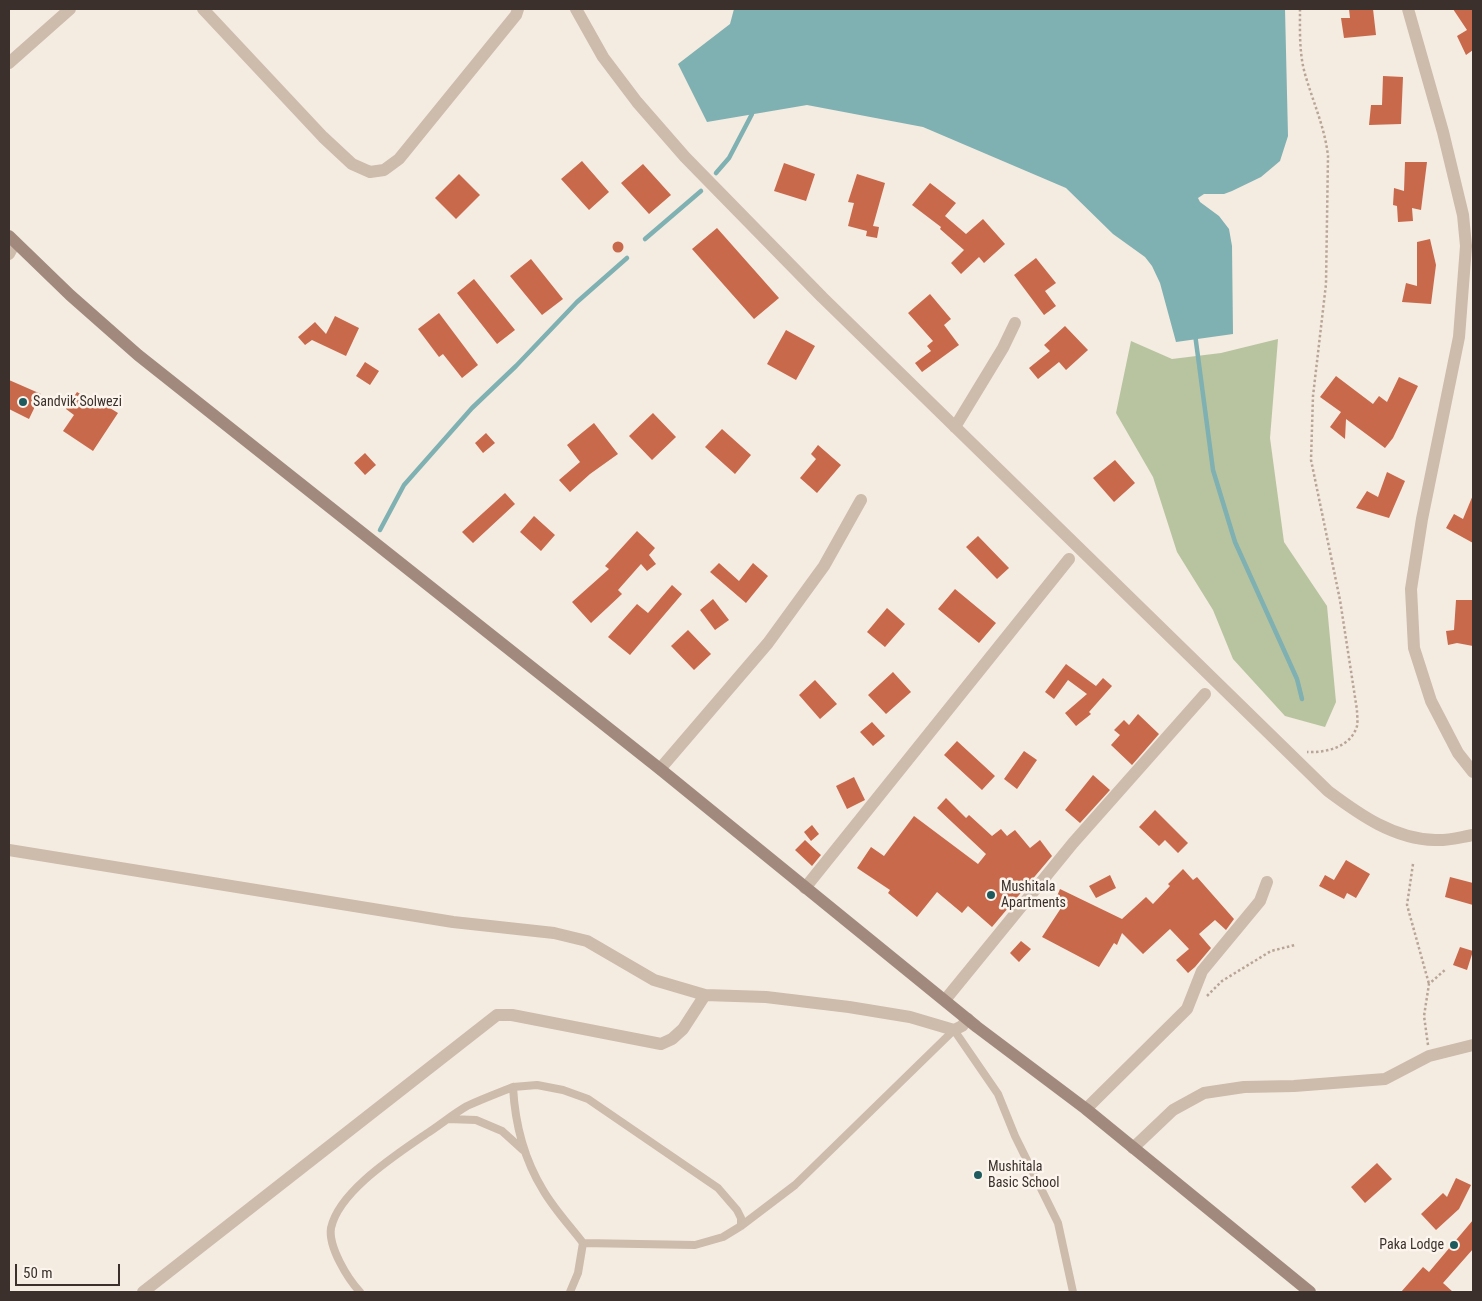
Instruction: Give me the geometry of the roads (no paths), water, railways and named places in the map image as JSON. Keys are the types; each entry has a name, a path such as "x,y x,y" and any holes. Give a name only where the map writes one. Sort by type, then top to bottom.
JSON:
{"main road":[{"path":"12,239 70,295 138,355 660,769 968,1019 1086,1109 1310,1292"}],"street":[{"path":"9,63 70,9"},
{"path":"203,9 323,137 352,164 370,172 384,170 399,159 516,15 518,9"},
{"path":"576,9 603,57 637,102 685,157 822,297 1328,791 1355,812 1384,828 1412,837 1436,840 1473,835"},
{"path":"1408,9 1443,132 1462,215 1466,246 1459,337 1422,519 1412,589 1414,648 1431,701 1458,753 1473,772"},
{"path":"9,254 12,239"},
{"path":"955,427 1003,348 1015,323"},
{"path":"660,769 768,642 824,566 861,500"},
{"path":"805,888 1069,559"},
{"path":"946,1000 1073,843 1205,694"},
{"path":"9,850 453,922 554,933 586,942 654,980 705,995 766,997 849,1007 910,1017 954,1030 962,1026 968,1019"},
{"path":"1086,1109 1187,1009 1202,971 1260,901 1267,882"},
{"path":"143,1292 497,1015 512,1015 661,1044 672,1039 683,1029 705,995"},
{"path":"1133,1148 1173,1110 1204,1093 1244,1087 1294,1086 1385,1079 1429,1056 1473,1045"}],"lane":[{"path":"583,1243 695,1245 723,1237 796,1185 954,1030 998,1094 1015,1136 1055,1215 1073,1292"},
{"path":"360,1292 352,1283 333,1248 331,1230 336,1212 358,1186 391,1159 466,1106 513,1087 537,1085 563,1090 588,1099 718,1188 737,1210 741,1218 740,1226"},
{"path":"513,1087 515,1113 523,1150 543,1191 583,1243 578,1273 570,1292"},
{"path":"448,1119 476,1120 502,1131 523,1150"}],"water":[{"path":"734,9 1285,9 1288,136 1280,161 1261,177 1232,191 1224,194 1204,194 1198,198 1200,202 1219,216 1229,229 1232,246 1233,334 1176,342 1160,283 1152,266 1145,257 1113,234 1066,188 923,127 807,105 707,122 678,64 730,24"}],"waterway":[{"path":"716,173 729,158 752,114"},
{"path":"645,239 701,191"},
{"path":"380,530 404,485 472,408 516,366 577,302 627,258"},
{"path":"1195,334 1213,470 1235,542 1297,679 1302,699"}],"place":[{"name":"Sandvik Solwezi","path":"23,402"},
{"name":"Mushitala Apartments","path":"991,895"},
{"name":"Mushitala Basic School","path":"978,1175"},
{"name":"Paka Lodge","path":"1454,1245"}]}
